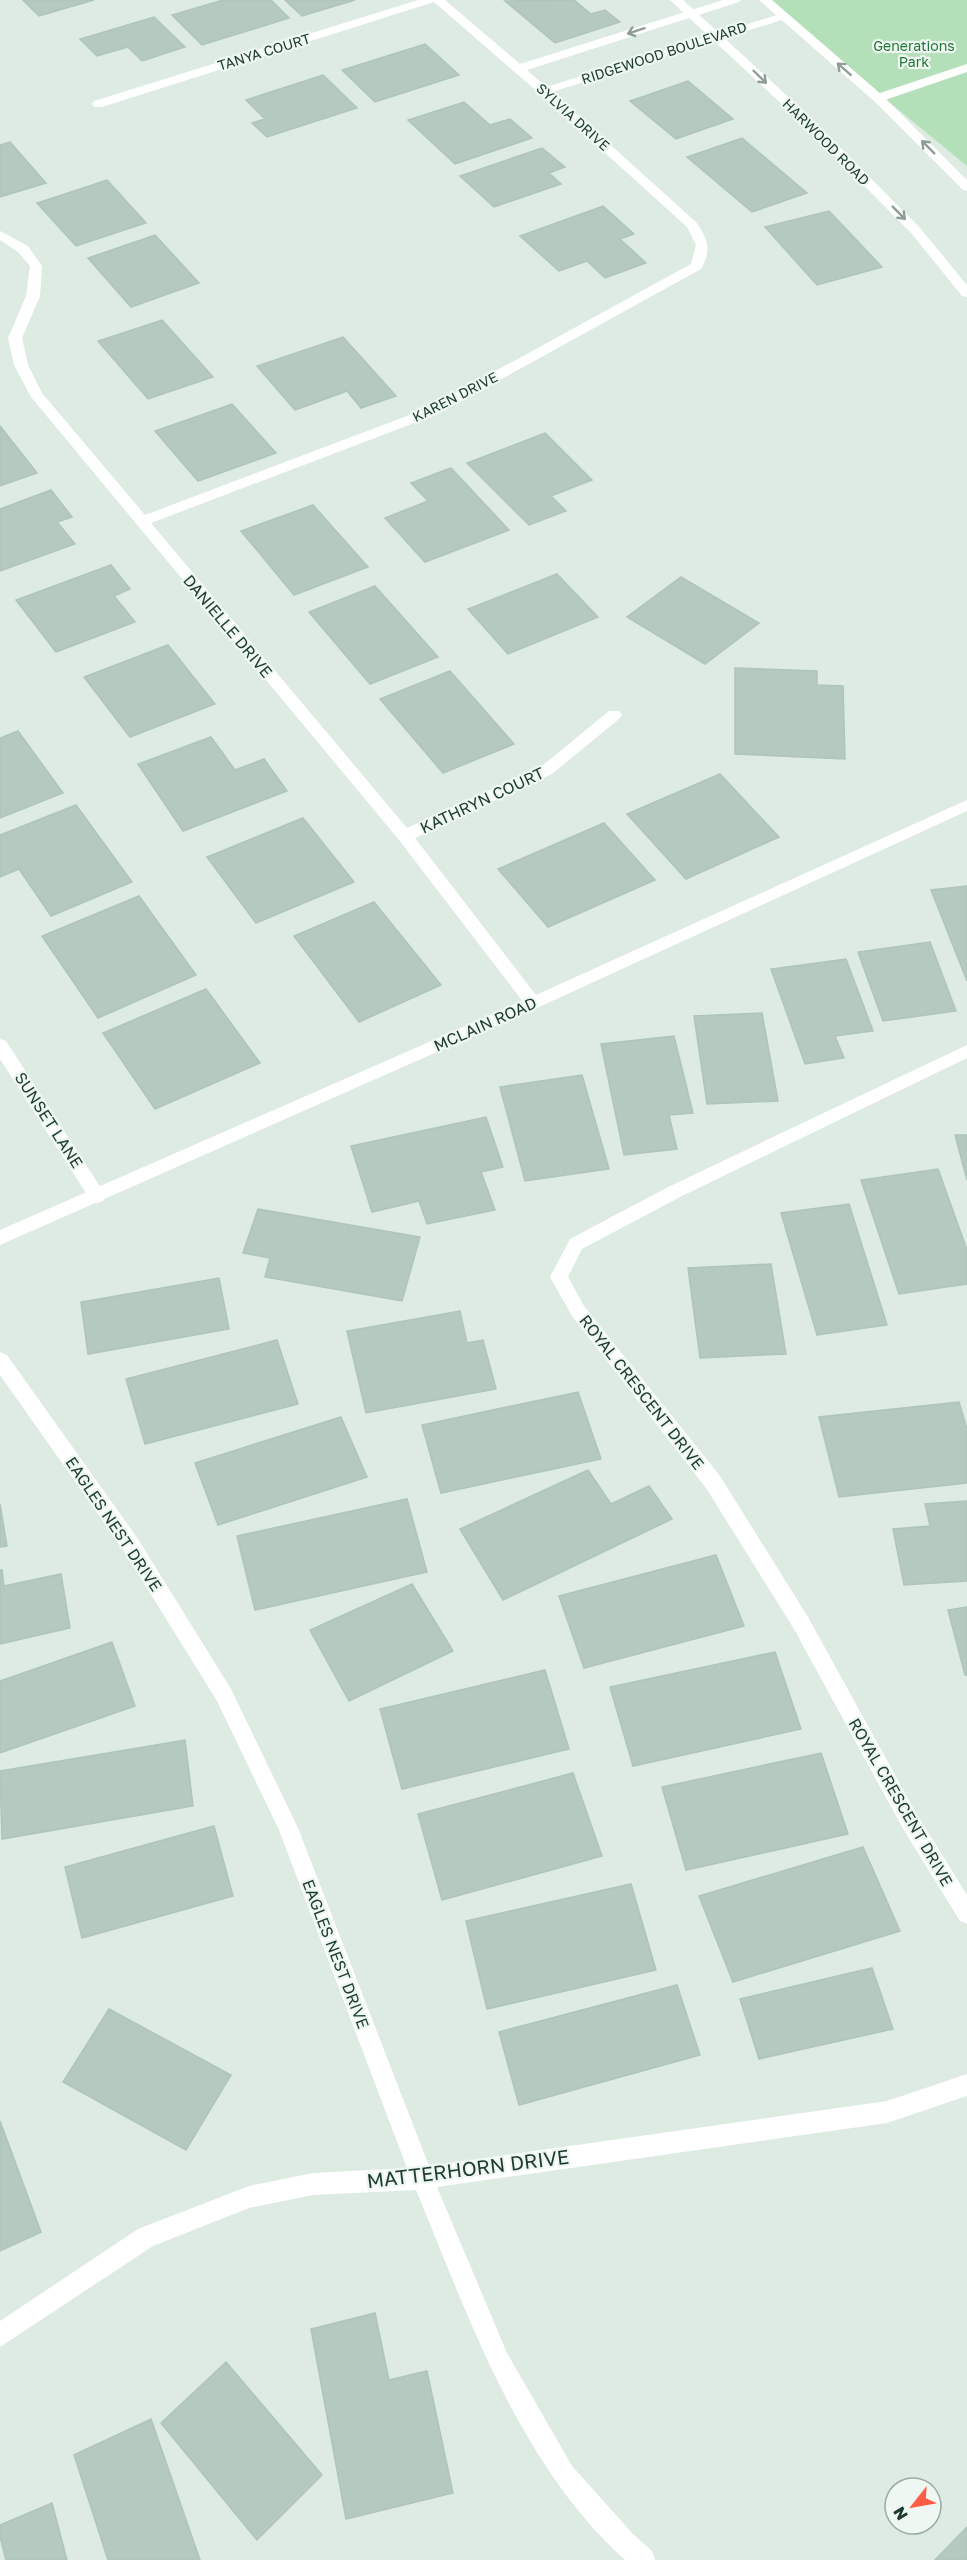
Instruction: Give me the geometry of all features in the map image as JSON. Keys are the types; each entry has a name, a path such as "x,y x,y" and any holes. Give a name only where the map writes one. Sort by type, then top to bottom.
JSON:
{"street":[{"name":"TANYA COURT","path":"98,104 430,0"},
{"name":"SYLVIA DRIVE","path":"438,0 544,91 692,225 701,240"},
{"name":"HARWOOD ROAD","path":"676,0 718,36 916,231 967,293"},
{"name":"RIDGEWOOD BOULEVARD","path":"518,69 735,0"},
{"path":"765,0 878,98 967,187"},
{"name":"RIDGEWOOD BOULEVARD","path":"544,91 784,16"},
{"path":"878,98 967,68"},
{"name":"DANIELLE DRIVE","path":"0,235 23,249 36,267 33,296 15,338 21,365 36,394 405,836 533,1003"},
{"name":"KAREN DRIVE","path":"141,522 433,411 696,266 703,254 701,240"},
{"name":"KATHRYN COURT","path":"405,836 547,770 614,715"},
{"name":"MCLAIN ROAD","path":"0,1238 533,1003 967,805"},
{"name":"SUNSET LANE","path":"0,1045 97,1196"},
{"name":"ROYAL CRESCENT DRIVE","path":"967,1051 674,1192 576,1244 559,1276 578,1311 712,1482 801,1623 909,1820 967,1914"},
{"name":"EAGLES NEST DRIVE","path":"0,1360 131,1545 224,1695 288,1828 422,2178 499,2361 564,2474 623,2542 643,2560"},
{"name":"MATTERHORN DRIVE","path":"0,2335 146,2237 249,2197 313,2184 422,2178 887,2112 967,2085"}],"green space":[{"name":"Generations Park","path":"765,0 967,0 967,166"}],"building":[{"path":"23,0 94,0 39,16"},
{"path":"223,0 271,0 289,18 202,45 172,15"},
{"path":"285,0 355,0 302,16"},
{"path":"574,0 591,14 605,10 620,22 555,43 505,1"},
{"path":"154,17 185,47 142,61 128,47 97,56 80,39"},
{"path":"425,44 459,75 375,102 342,70"},
{"path":"323,75 357,108 267,137 252,123 265,119 246,100"},
{"path":"688,81 733,119 676,139 630,101"},
{"path":"464,102 490,125 510,119 532,138 455,164 408,120"},
{"path":"742,138 807,193 752,212 687,157"},
{"path":"10,142 46,183 0,197 0,145"},
{"path":"542,148 565,167 549,173 561,184 494,207 460,176"},
{"path":"107,180 146,223 76,246 37,203"},
{"path":"603,206 634,234 620,239 646,263 605,278 587,261 559,271 520,236"},
{"path":"829,211 882,267 817,285 765,227"},
{"path":"155,235 199,283 131,307 88,258"},
{"path":"162,320 213,377 148,399 98,341"},
{"path":"343,337 396,396 361,408 347,391 295,410 257,366"},
{"path":"232,404 276,453 198,481 155,431"},
{"path":"0,426 37,473 0,486"},
{"path":"545,433 592,480 551,496 566,511 529,525 467,463"},
{"path":"451,468 509,530 425,562 385,518 428,501 411,483"},
{"path":"51,490 72,517 57,522 75,544 0,571 0,509"},
{"path":"313,505 368,567 294,595 241,531"},
{"path":"111,565 130,589 114,596 135,622 56,652 16,600"},
{"path":"557,574 598,617 508,654 468,609"},
{"path":"681,577 759,623 705,664 627,617"},
{"path":"375,586 438,657 370,684 309,612"},
{"path":"168,645 215,704 130,737 84,677"},
{"path":"735,668 817,671 817,685 843,686 845,759 735,754"},
{"path":"450,671 514,744 443,773 380,699"},
{"path":"18,731 63,793 0,818 0,738"},
{"path":"211,737 235,770 264,759 287,791 183,831 138,764"},
{"path":"720,774 779,837 686,879 627,814"},
{"path":"76,805 132,882 51,916 19,869 0,877 0,835"},
{"path":"303,818 354,882 256,923 207,857"},
{"path":"604,823 655,880 548,927 498,869"},
{"path":"967,886 967,981 931,890"},
{"path":"139,896 196,975 98,1018 42,936"},
{"path":"374,902 441,985 359,1022 294,936"},
{"path":"930,942 956,1011 883,1021 858,952"},
{"path":"846,959 873,1031 835,1036 844,1058 805,1064 771,969"},
{"path":"206,989 260,1063 155,1109 103,1033"},
{"path":"762,1013 778,1101 707,1104 694,1016"},
{"path":"674,1036 693,1113 669,1115 677,1149 624,1155 601,1044"},
{"path":"582,1075 609,1169 525,1181 500,1087"},
{"path":"486,1117 503,1167 481,1172 495,1210 427,1224 419,1201 372,1212 351,1146"},
{"path":"955,1135 967,1135 967,1180"},
{"path":"938,1169 967,1250 967,1284 899,1294 861,1180"},
{"path":"849,1204 887,1325 817,1335 781,1213"},
{"path":"258,1209 420,1237 402,1301 265,1277 270,1258 243,1253"},
{"path":"771,1264 786,1354 700,1358 688,1268"},
{"path":"219,1278 229,1329 88,1354 81,1302"},
{"path":"460,1311 467,1343 483,1340 496,1389 366,1413 347,1331"},
{"path":"277,1340 298,1404 145,1444 126,1379"},
{"path":"578,1392 601,1459 441,1493 422,1425"},
{"path":"959,1402 967,1429 967,1483 839,1497 819,1417"},
{"path":"341,1417 367,1477 218,1525 195,1463"},
{"path":"588,1470 611,1504 649,1486 672,1519 503,1600 460,1529"},
{"path":"407,1499 427,1572 255,1610 237,1536"},
{"path":"967,1501 967,1581 904,1585 893,1529 930,1526 925,1504"},
{"path":"0,1504 7,1546 0,1547"},
{"path":"716,1555 744,1626 584,1668 559,1596"},
{"path":"0,1570 2,1570 4,1586 61,1574 70,1628 0,1644"},
{"path":"412,1584 453,1651 349,1701 310,1630"},
{"path":"967,1607 967,1675 965,1675 948,1610"},
{"path":"112,1642 135,1706 0,1753 0,1681"},
{"path":"775,1652 801,1729 633,1766 610,1687"},
{"path":"545,1670 569,1749 402,1789 380,1709"},
{"path":"185,1740 193,1806 2,1839 0,1771"},
{"path":"821,1753 848,1834 686,1870 662,1787"},
{"path":"573,1773 602,1856 442,1900 418,1814"},
{"path":"214,1826 233,1896 82,1938 65,1867"},
{"path":"863,1847 900,1931 733,1982 699,1896"},
{"path":"631,1884 656,1970 487,2009 466,1921"},
{"path":"872,1968 893,2029 759,2059 740,1999"},
{"path":"677,1985 700,2055 519,2105 499,2032"},
{"path":"109,2009 231,2075 186,2150 63,2082"},
{"path":"0,2121 41,2232 0,2251"},
{"path":"375,2313 389,2380 427,2371 453,2493 346,2519 311,2329"},
{"path":"226,2362 322,2475 257,2540 161,2423"},
{"path":"151,2419 200,2560 108,2560 74,2455"},
{"path":"52,2503 67,2560 6,2560 0,2537 0,2525"},
{"path":"967,2527 967,2560 935,2560"}]}
